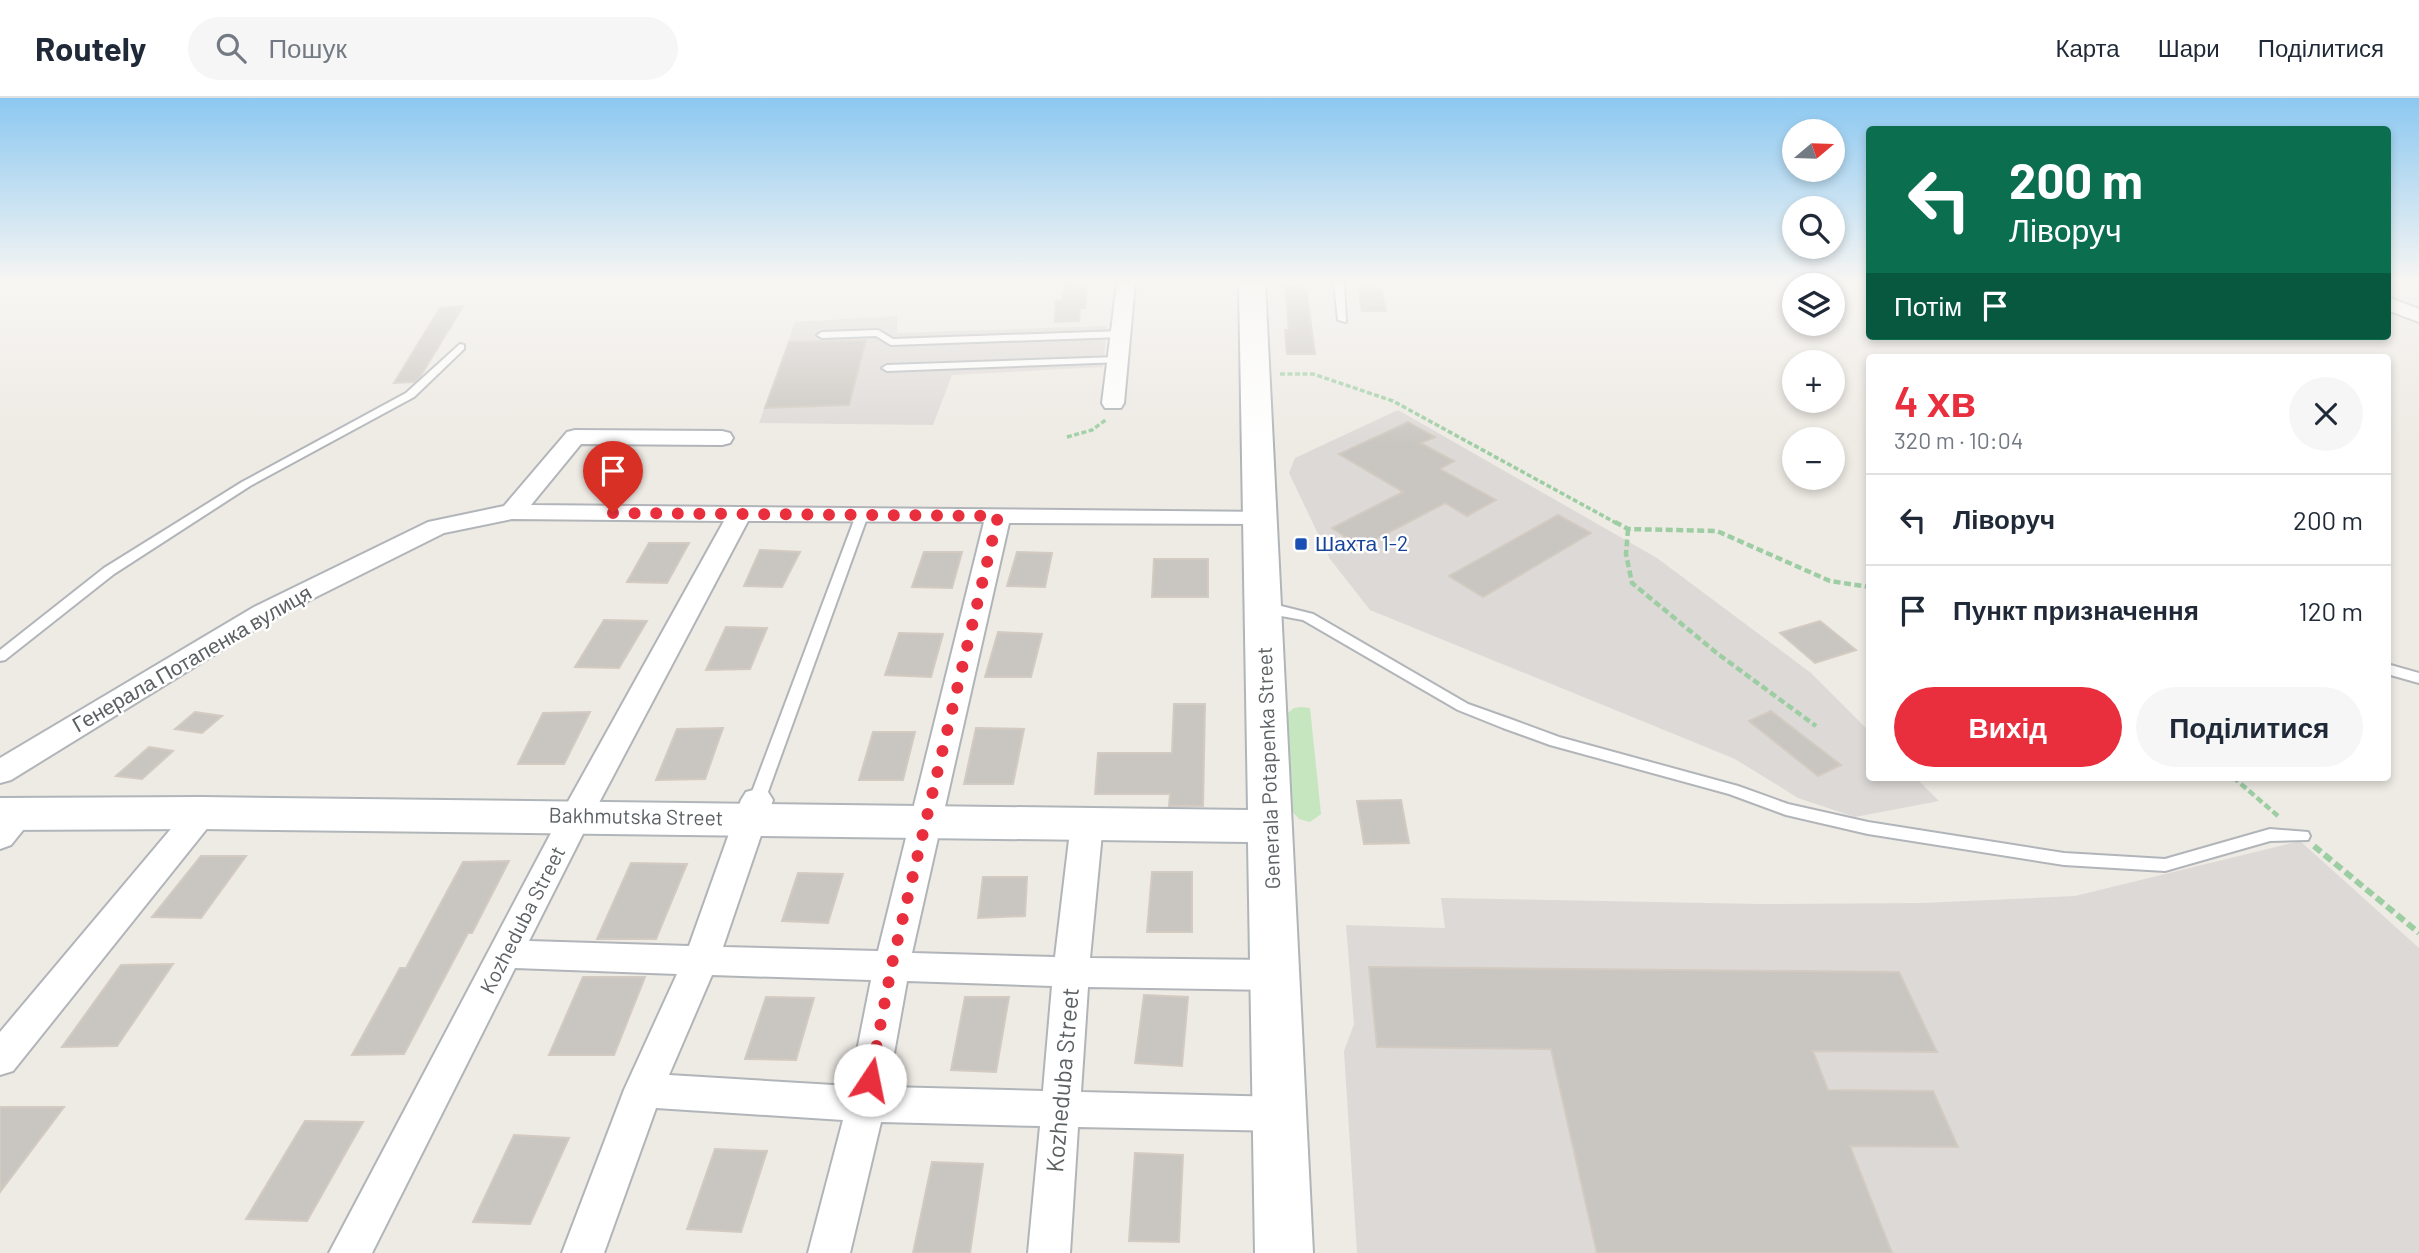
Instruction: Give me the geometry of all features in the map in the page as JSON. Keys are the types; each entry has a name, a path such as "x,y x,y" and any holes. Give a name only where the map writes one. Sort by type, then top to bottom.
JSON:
{"main road":[{"name":"Generala Potapenka Street","path":"1254,337 1284,1253"},
{"name":"Bakhmutska Street","path":"7,822 202,813 576,816 754,810 926,823 1271,826"}],"street":[{"path":"1113,403 1121,337"},
{"path":"512,512 575,436 722,438"},
{"name":"Генерала Потапенка вулиця","path":"0,772 263,613 437,527 512,512 1261,517"},
{"name":"Kozheduba Street","path":"350,1253 576,816 740,515"},
{"path":"829,1253 866,1104 892,964 998,516"},
{"path":"583,1253 643,1090 701,960 754,810"},
{"path":"0,1059 202,813"},
{"name":"Kozheduba Street","path":"1049,1253 1071,972 1087,824"},
{"path":"506,954 892,964 1071,972 1276,975"},
{"path":"643,1090 866,1104 1279,1114"}],"lane":[{"path":"884,337 891,342 1038,337"},
{"path":"0,657 109,571 246,484 410,395 460,347"},
{"path":"887,368 1118,360"},
{"path":"754,810 862,515"},
{"path":"1264,609 1308,617 1463,707 1555,741 1733,790 1786,809 1868,828 2063,859 2165,865 2270,835 2302,836"},
{"path":"2391,670 2419,678"}],"path":[{"path":"1256,373 1313,374 1393,401 1628,529 1717,531 1830,580 1866,586"},
{"path":"1067,437 1100,426 1107,419 1113,403"},
{"path":"1628,529 1626,554 1632,583 1718,654 1816,726"},
{"path":"2238,781 2419,933"}],"shaded area":[{"path":"790,337 1106,337 1103,367 952,375 933,425 759,423"},
{"path":"1398,410 1657,558 1811,673 1866,728 1866,781 1919,781 1939,801 1855,817 1798,798 1735,759 1370,610 1330,559 1289,473 1295,458"},
{"path":"2300,841 2419,948 2419,1253 1357,1253 1344,1051 1354,1024 1346,925 1445,928 1441,898 1760,904 1922,903 2075,896"}],"green space":[{"path":"1294,708 1310,708 1321,814 1310,822 1299,819 1292,811 1283,717"}],"building":[{"path":"422,337 444,337 420,377 414,382 394,383"},
{"path":"1286,337 1313,337 1315,354 1287,354"},
{"path":"866,340 849,405 765,408 789,342"},
{"path":"1408,422 1435,437 1420,443 1454,461 1440,469 1496,500 1467,516 1445,503 1361,547 1332,528 1403,492 1339,454"},
{"path":"1558,515 1591,533 1483,597 1449,576"},
{"path":"649,543 689,543 667,583 627,582"},
{"path":"760,550 800,552 782,587 744,586"},
{"path":"924,552 962,552 952,588 912,587"},
{"path":"1017,552 1052,553 1045,587 1007,586"},
{"path":"1154,559 1208,559 1208,597 1152,597"},
{"path":"604,620 647,621 619,668 575,667"},
{"path":"1820,621 1856,650 1815,663 1780,633"},
{"path":"726,627 767,628 750,669 706,670"},
{"path":"998,632 1042,634 1031,677 985,677"},
{"path":"899,633 943,634 931,677 885,675"},
{"path":"1174,704 1205,704 1203,806 1169,806 1170,794 1095,794 1098,753 1172,753"},
{"path":"1771,711 1841,765 1818,776 1749,721"},
{"path":"195,712 222,716 202,733 175,729"},
{"path":"590,712 564,764 518,764 543,713"},
{"path":"723,728 705,779 656,780 677,729"},
{"path":"976,728 1024,729 1013,784 964,784"},
{"path":"873,732 915,732 903,780 859,780"},
{"path":"149,747 173,751 142,779 116,776"},
{"path":"1401,800 1409,843 1364,844 1357,801"},
{"path":"201,856 246,856 201,918 152,917"},
{"path":"509,861 404,1054 352,1055 400,968 406,968 463,862"},
{"path":"631,863 687,864 656,939 597,939"},
{"path":"1152,872 1192,872 1192,932 1147,932"},
{"path":"798,873 843,874 828,923 782,921"},
{"path":"983,877 1027,877 1025,916 978,918"},
{"path":"173,964 117,1046 62,1047 121,965"},
{"path":"1369,967 1899,972 1937,1052 1813,1051 1828,1090 1933,1091 1958,1147 1850,1146 1892,1253 1597,1253 1551,1049 1377,1047"},
{"path":"583,977 645,977 614,1055 549,1055"},
{"path":"1144,995 1188,997 1182,1066 1135,1063"},
{"path":"766,997 814,998 796,1060 745,1059"},
{"path":"965,997 1009,997 996,1072 951,1070"},
{"path":"0,1107 64,1107 0,1192"},
{"path":"305,1121 363,1122 307,1221 246,1219"},
{"path":"514,1135 569,1138 530,1224 473,1222"},
{"path":"715,1149 767,1151 741,1232 687,1229"},
{"path":"1135,1153 1183,1155 1179,1242 1129,1241"},
{"path":"932,1162 983,1164 970,1253 913,1253"}],"place":[{"name":"Шахта 1-2","path":"1301,544"}],"route":[{"path":"613,513 998,516 892,964 870,1080"}]}
